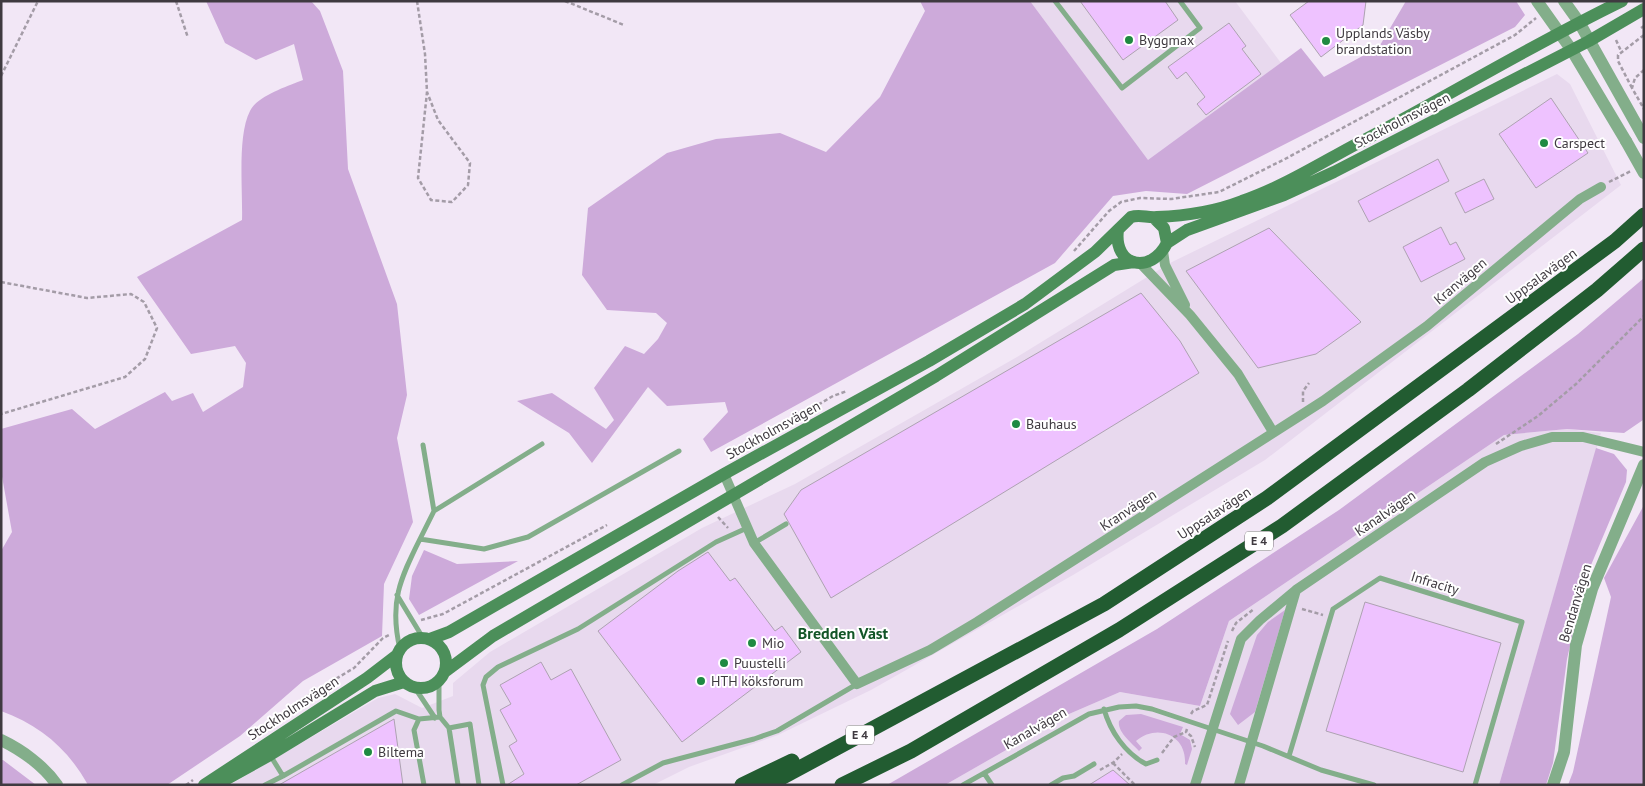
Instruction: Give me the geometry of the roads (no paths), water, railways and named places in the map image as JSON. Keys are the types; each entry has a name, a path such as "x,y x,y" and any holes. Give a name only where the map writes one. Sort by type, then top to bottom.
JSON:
{"highway":[{"name":"Uppsalavägen","path":"768,785 1104,604 1267,498 1615,242 1644,215"},
{"name":"E 4","path":"842,785 911,751 1119,630 1282,526 1468,390 1597,290 1644,249"},
{"path":"742,785 952,685"},
{"path":"852,785 911,751"}],"main road":[{"name":"Stockholmsvägen","path":"204,785 367,678 399,652 410,640 449,632 724,474 928,361 1025,304 1095,252 1131,217 1138,215 1154,218 1207,210 1242,202 1276,187 1376,134 1559,32 1622,1"},
{"name":"Stockholmsvägen","path":"216,785 270,755 375,691 410,685 428,688 493,636 936,376 1114,265 1156,259 1165,247 1187,230 1284,195 1334,172 1589,41 1644,9"},
{"path":"1154,218 1164,228 1165,247"},
{"path":"1118,230 1117,240 1122,255 1137,263"},
{"path":"427,638 444,652 442,676"},
{"path":"399,652 397,669 410,685"}],"street":[{"path":"1537,1 1571,49 1626,141 1640,171"},
{"path":"1564,1 1642,134"},
{"name":"Kranvägen","path":"857,684 930,650 1085,554 1322,402 1427,326 1580,199 1601,187"},
{"path":"1165,247 1165,265 1190,315"},
{"path":"1137,263 1190,315 1238,374 1273,432"},
{"name":"Kanalvägen","path":"1212,729 1241,640 1260,620 1296,590 1485,462 1521,446 1552,437 1583,438 1644,452"},
{"name":"Bendanvägen","path":"1554,785 1564,752 1576,645 1589,599 1644,465"},
{"path":"724,474 754,543 857,684"},
{"path":"1239,785 1296,590"},
{"path":"1195,785 1212,729"},
{"path":"1,740 14,746 50,774 57,785"}],"lane":[{"path":"1056,1 1122,88 1200,28 1180,1"},
{"path":"399,652 397,595 401,576 434,512 542,444"},
{"path":"423,445 434,512"},
{"path":"420,539 484,549 528,537 679,451"},
{"path":"754,543 786,524"},
{"path":"503,785 483,685 486,676 498,667 578,629 716,542 748,528"},
{"name":"Infracity","path":"1289,756 1333,609 1380,578 1522,622 1474,785"},
{"path":"397,595 427,638"},
{"path":"438,718 442,676"},
{"path":"622,785 663,763 777,731 857,684"},
{"path":"410,685 449,728 458,785"},
{"name":"Kanalvägen","path":"963,785 1070,724 1104,709 1136,706 1152,709 1212,729 1289,756 1321,770 1374,785"},
{"path":"1104,709 1113,732 1127,748 1146,764 1156,760"},
{"path":"265,785 396,711 419,720 438,718"},
{"path":"419,720 414,730 424,785"},
{"path":"449,728 470,724 479,785"},
{"path":"270,755 283,776"},
{"path":"1051,785 1063,778 1074,776 1094,764"},
{"path":"984,773 992,785"}],"place":[{"name":"Byggmax","path":"1129,40"},
{"name":"Upplands Väsby brandstation","path":"1326,41"},
{"name":"Carspect","path":"1544,143"},
{"name":"Bauhaus","path":"1016,424"},
{"name":"Mio","path":"752,643"},
{"name":"Puustelli","path":"724,663"},
{"name":"HTH köksforum","path":"701,681"},
{"name":"Biltema","path":"368,752"}],"district":[{"name":"Bredden Väst","path":"843,633"}]}
